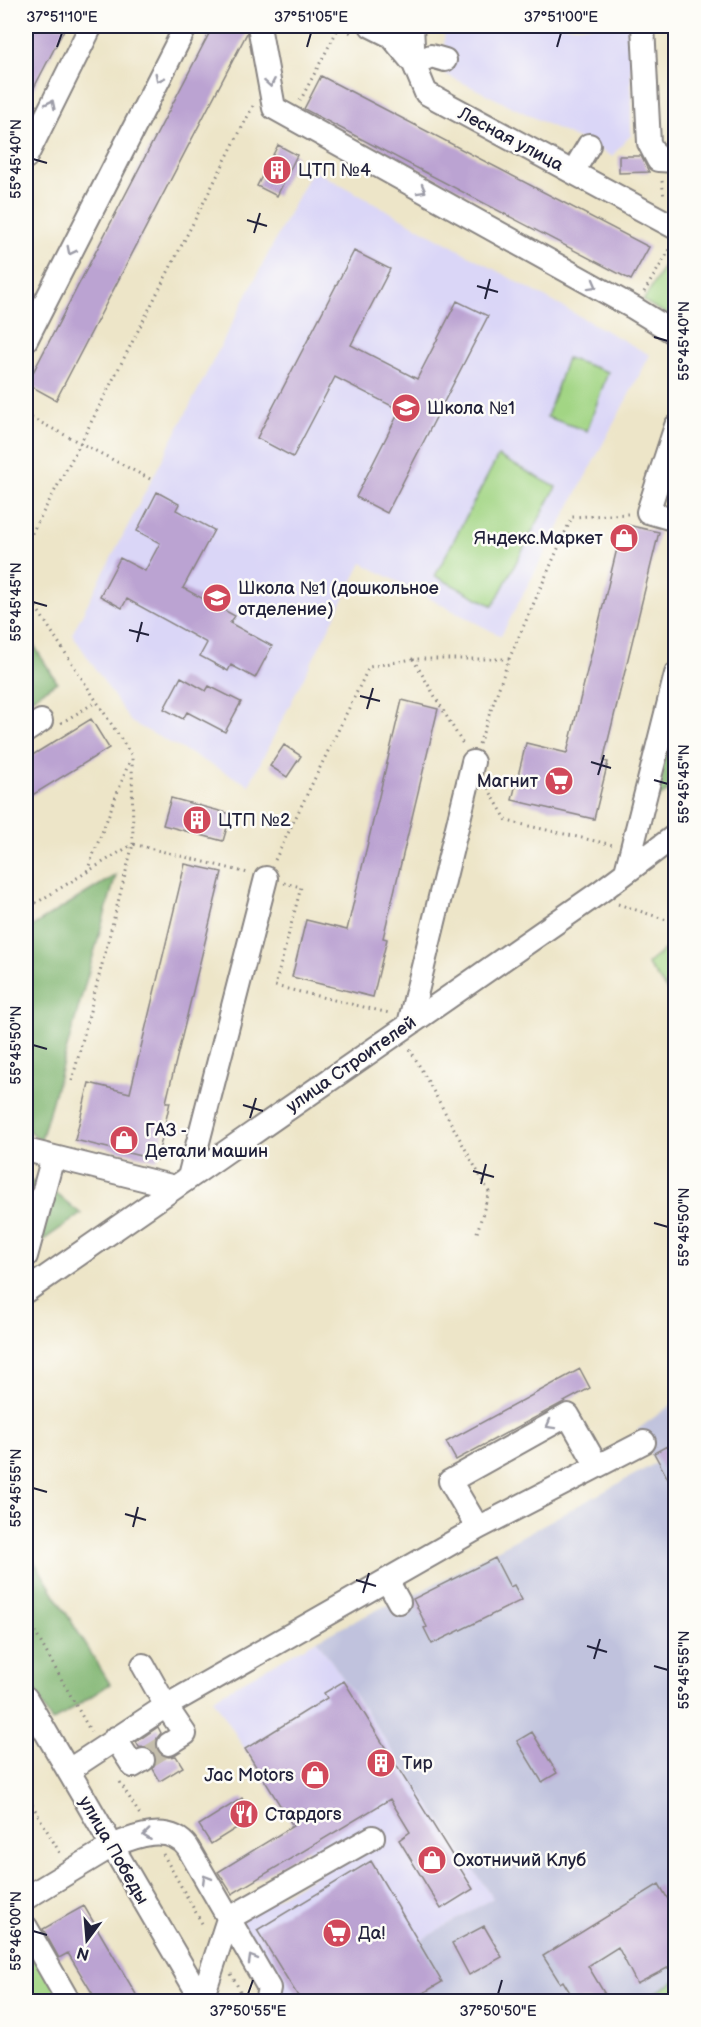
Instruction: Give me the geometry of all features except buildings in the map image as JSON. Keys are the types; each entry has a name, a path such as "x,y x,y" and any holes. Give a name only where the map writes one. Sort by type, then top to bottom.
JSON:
{"street":[{"path":"26,157 90,26"},
{"path":"26,340 186,26"},
{"path":"259,26 274,108 634,308 675,334"},
{"name":"Лесная улица","path":"371,26 391,36 414,64 426,93 573,172 674,236"},
{"path":"412,26 414,64 432,56 445,60"},
{"path":"643,26 649,143 667,161"},
{"path":"573,172 589,145"},
{"path":"675,426 648,512 675,520"},
{"path":"626,872 675,674"},
{"path":"404,1027 473,762"},
{"name":"улица Строителей","path":"26,1291 675,836"},
{"path":"26,1150 182,1182 266,878"},
{"path":"26,1256 53,1157"},
{"path":"478,1528 450,1481 568,1415 597,1466"},
{"path":"69,1770 166,1706 293,1644 387,1580 478,1528 644,1442"},
{"path":"387,1580 399,1602"},
{"path":"143,1665 185,1734 169,1744"},
{"name":"улица Победы","path":"26,1698 202,2000"},
{"path":"108,1743 133,1766 143,1760"},
{"path":"26,1898 112,1846 132,1838 168,1834 183,1841 269,1988 266,2001"},
{"path":"202,2000 228,1919 373,1836"},
{"path":"26,1927 69,2001"}],"path":[{"path":"291,117 340,26"},
{"path":"26,544 80,444 268,76"},
{"path":"665,199 667,161"},
{"path":"634,308 674,236"},
{"path":"26,415 152,480"},
{"path":"473,762 509,659 572,517 648,512"},
{"path":"26,592 132,756 133,844 72,1081"},
{"path":"266,878 369,667 413,659 509,659"},
{"path":"413,659 507,821 632,849"},
{"path":"86,873 132,756"},
{"path":"26,909 133,844 301,887 275,986 404,1027 489,1192 476,1236"},
{"path":"614,903 675,922"},
{"path":"26,1616 108,1743"},
{"path":"118,1777 246,2001"},
{"path":"26,1794 65,1862"},
{"path":"26,1996 33,2001"}],"shaded area":[{"path":"444,26 631,26 631,135 612,156 445,74"},
{"name":"Школа №1","path":"312,169 650,355 501,636 362,563 249,785 131,722 72,634"},
{"path":"675,1402 675,2001 318,2001 493,1898 317,1640 383,1607 405,1600 656,1463 637,1430"},
{"path":"317,1640 493,1898 318,2001 285,2001 237,1921 320,1873 213,1698"}],"green space":[{"path":"675,251 675,319 643,301"},
{"path":"567,358 608,372 587,431 547,417"},
{"path":"498,456 556,487 493,606 435,576"},
{"path":"26,633 57,682 26,702"},
{"path":"675,721 675,786 651,803"},
{"path":"116,875 41,1140 26,1129 26,930"},
{"path":"675,941 675,1001 647,964"},
{"path":"26,1180 47,1186 81,1214 26,1252"},
{"path":"26,1548 110,1684 52,1722 26,1676"},
{"path":"26,1927 69,2001 26,2001"},
{"path":"675,1981 675,2001 642,2001"}],"tunnel":[{"path":"143,1760 169,1744"}],"place":[{"name":"ЦТП №4","path":"277,170"},
{"name":"Школа №1","path":"406,408"},
{"name":"Яндекс.Маркет","path":"624,538"},
{"name":"Школа №1 (дошкольное отделение)","path":"217,598"},
{"name":"Магнит","path":"559,781"},
{"name":"ЦТП №2","path":"197,820"},
{"name":"ГАЗ - Детали машин","path":"124,1140"},
{"name":"Тир","path":"381,1763"},
{"name":"Jac Motors","path":"315,1775"},
{"name":"Стардогs","path":"244,1814"},
{"name":"Охотничий Клуб","path":"432,1860"},
{"name":"Да!","path":"337,1933"}]}
